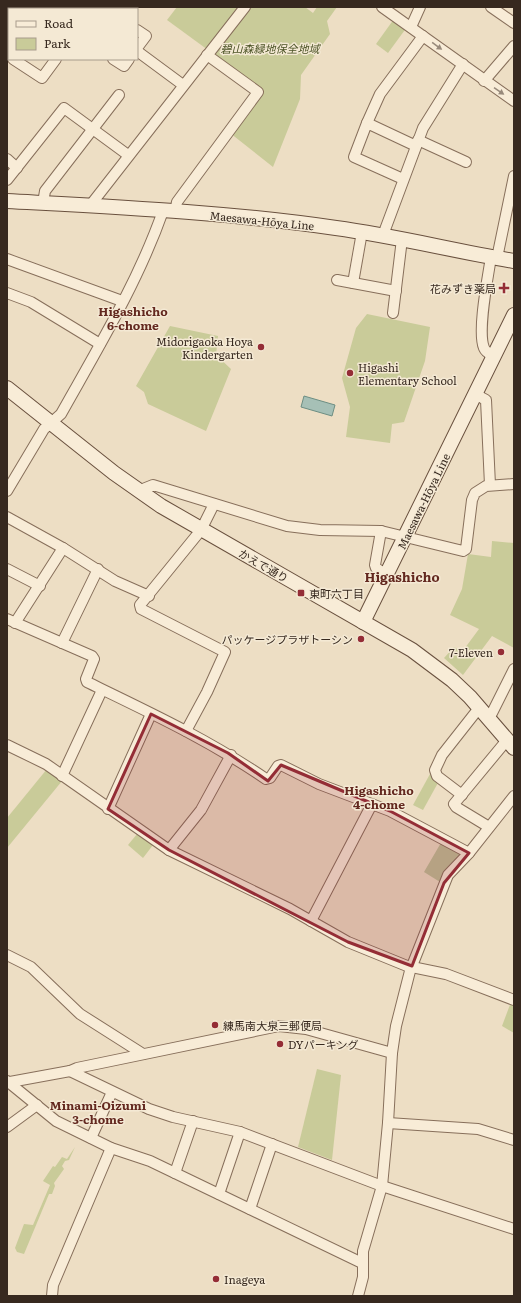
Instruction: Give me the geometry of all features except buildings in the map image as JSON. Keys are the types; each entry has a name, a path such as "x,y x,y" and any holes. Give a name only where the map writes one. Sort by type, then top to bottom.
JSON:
{"main road":[{"name":"Maesawa-Hōya Line","path":"7,201 169,211 268,220 383,235 514,262"},
{"name":"Maesawa-Hōya Line","path":"363,622 514,315"},
{"name":"かえで通り","path":"7,388 138,491 201,530 412,650 432,664 452,680 510,744"}],"street":[{"path":"89,207 128,155 245,7"},
{"path":"382,7 514,101"},
{"path":"411,27 420,7"},
{"path":"491,7 514,23"},
{"path":"138,31 146,36 138,48"},
{"path":"403,179 354,157 380,94 423,36"},
{"path":"484,81 514,46"},
{"path":"138,50 183,85"},
{"path":"7,491 44,429 61,414 100,344 169,211 258,92 207,55"},
{"path":"15,60 42,78 55,60"},
{"path":"115,60 124,66 128,60"},
{"path":"383,235 423,128 462,64"},
{"path":"43,203 45,190 119,95"},
{"path":"7,180 64,108 128,155"},
{"path":"367,123 466,162"},
{"path":"7,159 17,168"},
{"path":"494,356 487,352 484,348 483,325 494,258 514,176"},
{"path":"353,283 362,232"},
{"path":"393,313 402,239"},
{"path":"7,259 122,301"},
{"path":"336,280 396,291"},
{"path":"7,292 31,302 100,344"},
{"path":"475,394 486,400 490,485"},
{"path":"138,491 153,485 273,523 320,530 381,531 464,551 473,495 477,491 490,485 514,484"},
{"path":"186,731 207,692 225,652 141,609 140,605 149,596 201,530 214,504"},
{"path":"7,517 63,548 98,569 114,581 149,596"},
{"path":"381,531 375,565 376,568 387,575"},
{"path":"63,548 40,586 11,621 94,657 86,681 231,755 266,779 270,778 279,765 320,784 390,811 470,853"},
{"path":"7,569 40,586"},
{"path":"62,642 98,569"},
{"path":"462,795 437,776 435,770 442,755 484,714 514,668"},
{"path":"62,776 102,690"},
{"path":"108,809 151,714"},
{"path":"489,827 454,806 462,795 510,744"},
{"path":"7,745 46,764 108,809 170,850 290,909 348,942 412,966 446,974 514,1000"},
{"path":"170,850 201,810 231,755"},
{"path":"358,1296 363,1277 363,1251 382,1186 388,1123 392,1052 396,1026 412,966 444,883 453,869 470,853 514,796"},
{"path":"311,922 372,804"},
{"path":"7,955 31,967 80,1014 143,1054"},
{"path":"8,1081 70,1071 77,1068 278,1026 291,1026 392,1052"},
{"path":"70,1071 112,1092 156,1111 173,1117 240,1132 382,1186 514,1229"},
{"path":"8,1081 56,1121 111,1148 150,1161 175,1172 250,1210 362,1262"},
{"path":"91,1138 112,1092"},
{"path":"7,1127 37,1105"},
{"path":"175,1172 193,1121"},
{"path":"388,1123 478,1129 514,1140"},
{"path":"219,1194 240,1132"},
{"path":"250,1210 272,1144"},
{"path":"52,1296 53,1285 111,1148"}],"highlighted area":[{"path":"151,714 228,753 268,781 281,765 390,811 469,853 444,883 412,966 348,942 169,850 108,809"}],"green space":[{"name":"碧山森緑地保全地域","path":"177,7 242,7 208,50 167,20"},
{"name":"碧山森緑地保全地域","path":"248,7 305,7 313,13 317,7 337,7 327,21 330,34 301,75 300,99 273,167 230,133 261,92 210,54"},
{"path":"394,19 407,27 388,53 376,44"},
{"path":"367,314 430,327 425,361 404,422 392,424 390,443 346,437 350,407 342,378 356,328"},
{"path":"170,326 218,336 216,355 231,369 206,431 148,404 144,392 136,386"},
{"path":"492,541 514,543 514,648 492,636 463,675 444,658 454,647 462,652 479,629 450,615 462,589 468,554 491,557"},
{"path":"47,769 62,781 7,848 7,818"},
{"path":"430,774 439,781 423,810 413,805"},
{"path":"137,834 153,845 143,858 128,845"},
{"path":"442,841 464,853 445,874 440,882 424,872"},
{"path":"511,1002 514,1003 514,1033 502,1026"},
{"path":"317,1069 341,1075 332,1160 298,1147"},
{"path":"75,1147 69,1160 65,1161 62,1166 64,1169 54,1183 55,1186 52,1194 49,1194 24,1254 17,1252 15,1248 24,1224 33,1225 50,1185 43,1181 53,1166 55,1167 62,1157 67,1159"}],"shaded area":[{"path":"304,396 335,405 332,416 301,407"}],"place":[{"name":"花みずき薬局","path":"504,288"},
{"name":"Midorigaoka Hoya Kindergarten","path":"261,347"},
{"name":"Higashi Elementary School","path":"350,373"},
{"name":"東町六丁目","path":"301,593"},
{"name":"パッケージプラザトーシン","path":"361,639"},
{"name":"7-Eleven","path":"501,652"},
{"name":"練馬南大泉三郵便局","path":"215,1025"},
{"name":"DYパーキング","path":"280,1044"},
{"name":"Inageya","path":"216,1279"}],"district":[{"name":"Higashicho 6-chome","path":"133,318"},
{"name":"Higashicho","path":"402,576"},
{"name":"Higashicho 4-chome","path":"379,797"},
{"name":"Minami-Oizumi 3-chome","path":"98,1112"}]}
